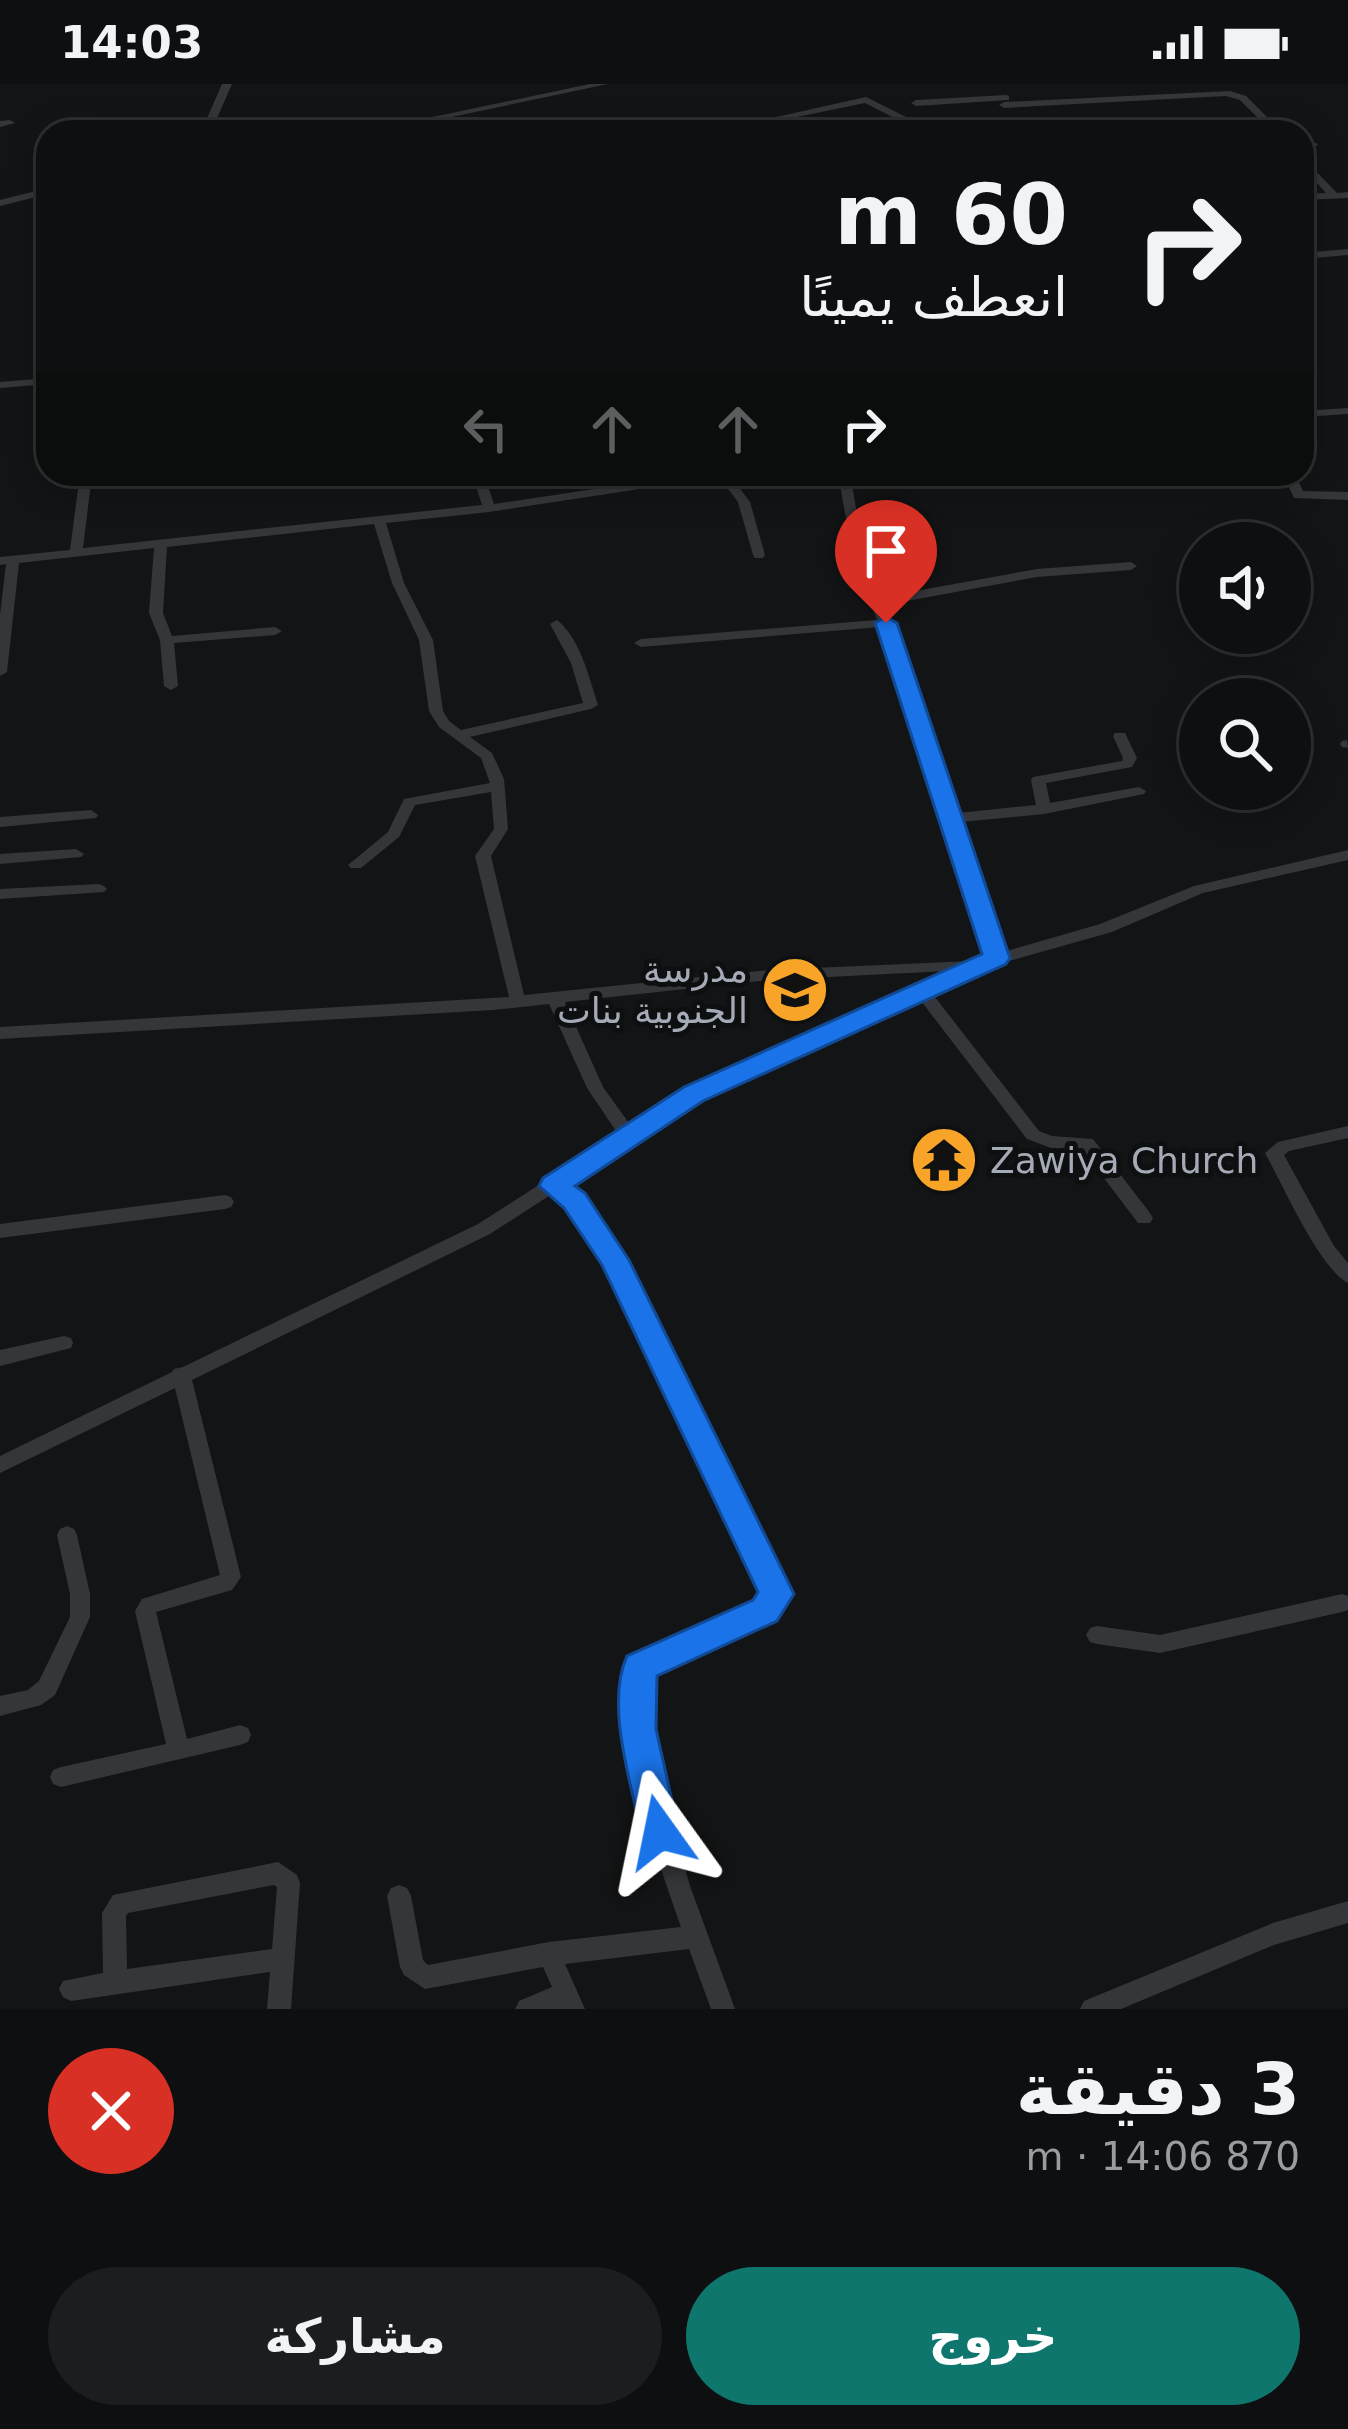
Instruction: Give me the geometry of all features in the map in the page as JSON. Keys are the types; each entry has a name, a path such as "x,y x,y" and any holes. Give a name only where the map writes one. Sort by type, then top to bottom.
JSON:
{"street":[{"path":"211,120 227,84"},
{"path":"425,120 603,84"},
{"path":"999,120 1008,84"},
{"path":"916,103 1227,93 1243,98 1264,120"},
{"path":"768,120 866,100 904,120"},
{"path":"1314,174 1334,196"},
{"path":"0,203 36,194"},
{"path":"1314,197 1348,195"},
{"path":"1314,255 1348,252"},
{"path":"0,386 36,382"},
{"path":"1314,413 1348,411"},
{"path":"76,554 84,486"},
{"path":"482,486 489,508"},
{"path":"0,672 6,561 489,508 638,486"},
{"path":"730,486 744,502 759,555"},
{"path":"846,486 858,551 997,958"},
{"path":"1292,486 1303,497 1348,496"},
{"path":"379,520 398,583 426,640 436,711 487,756 497,786 501,829 483,856 518,1003"},
{"path":"161,545 156,613 166,640 171,686"},
{"path":"878,602 1037,573 1131,566"},
{"path":"641,643 886,623"},
{"path":"459,735 591,705 578,663 557,625"},
{"path":"166,640 274,631"},
{"path":"1044,809 1038,779 1127,764 1130,758 1120,736"},
{"path":"356,865 394,834 409,802 497,786"},
{"path":"952,818 1044,809 1138,791"},
{"path":"0,822 91,814"},
{"path":"0,859 76,854"},
{"path":"0,1465 484,1229 694,1094 975,965 1106,928 1199,889 1348,854"},
{"path":"0,894 99,889"},
{"path":"0,1033 518,1003 769,975 975,965"},
{"path":"922,991 1033,1135 1051,1142 1077,1139 1095,1149 1144,1218"},
{"path":"556,1000 585,1071 607,1112 628,1136"},
{"path":"1348,1132 1285,1146 1274,1153 1328,1251 1348,1276"},
{"path":"554,1186 574,1201 614,1260 777,1594 765,1610 647,1661 636,1676 638,1729 656,1811 694,1936 723,2009"},
{"path":"0,1231 225,1202"},
{"path":"0,1358 64,1343"},
{"path":"179,1751 145,1611 225,1584 230,1576 182,1374"},
{"path":"0,1706 34,1698 47,1688 80,1617 80,1594 67,1535"},
{"path":"1097,1635 1160,1644 1346,1606"},
{"path":"61,1777 240,1735"},
{"path":"115,1982 114,1913 121,1903 278,1873 290,1883 279,2009"},
{"path":"399,1896 412,1967 418,1974 694,1936"},
{"path":"1092,2009 1274,1934 1348,1912"},
{"path":"527,2009 570,2001 549,1954"},
{"path":"71,1989 281,1959"}],"place":[{"name":"مدرسة الجنوبية بنات","path":"795,990"},
{"name":"Zawiya Church","path":"944,1160"}],"route":[{"path":"660,1832 638,1729 639,1667 765,1610 777,1594 614,1260 591,1221 554,1186 694,1094 997,958 886,623"}]}
